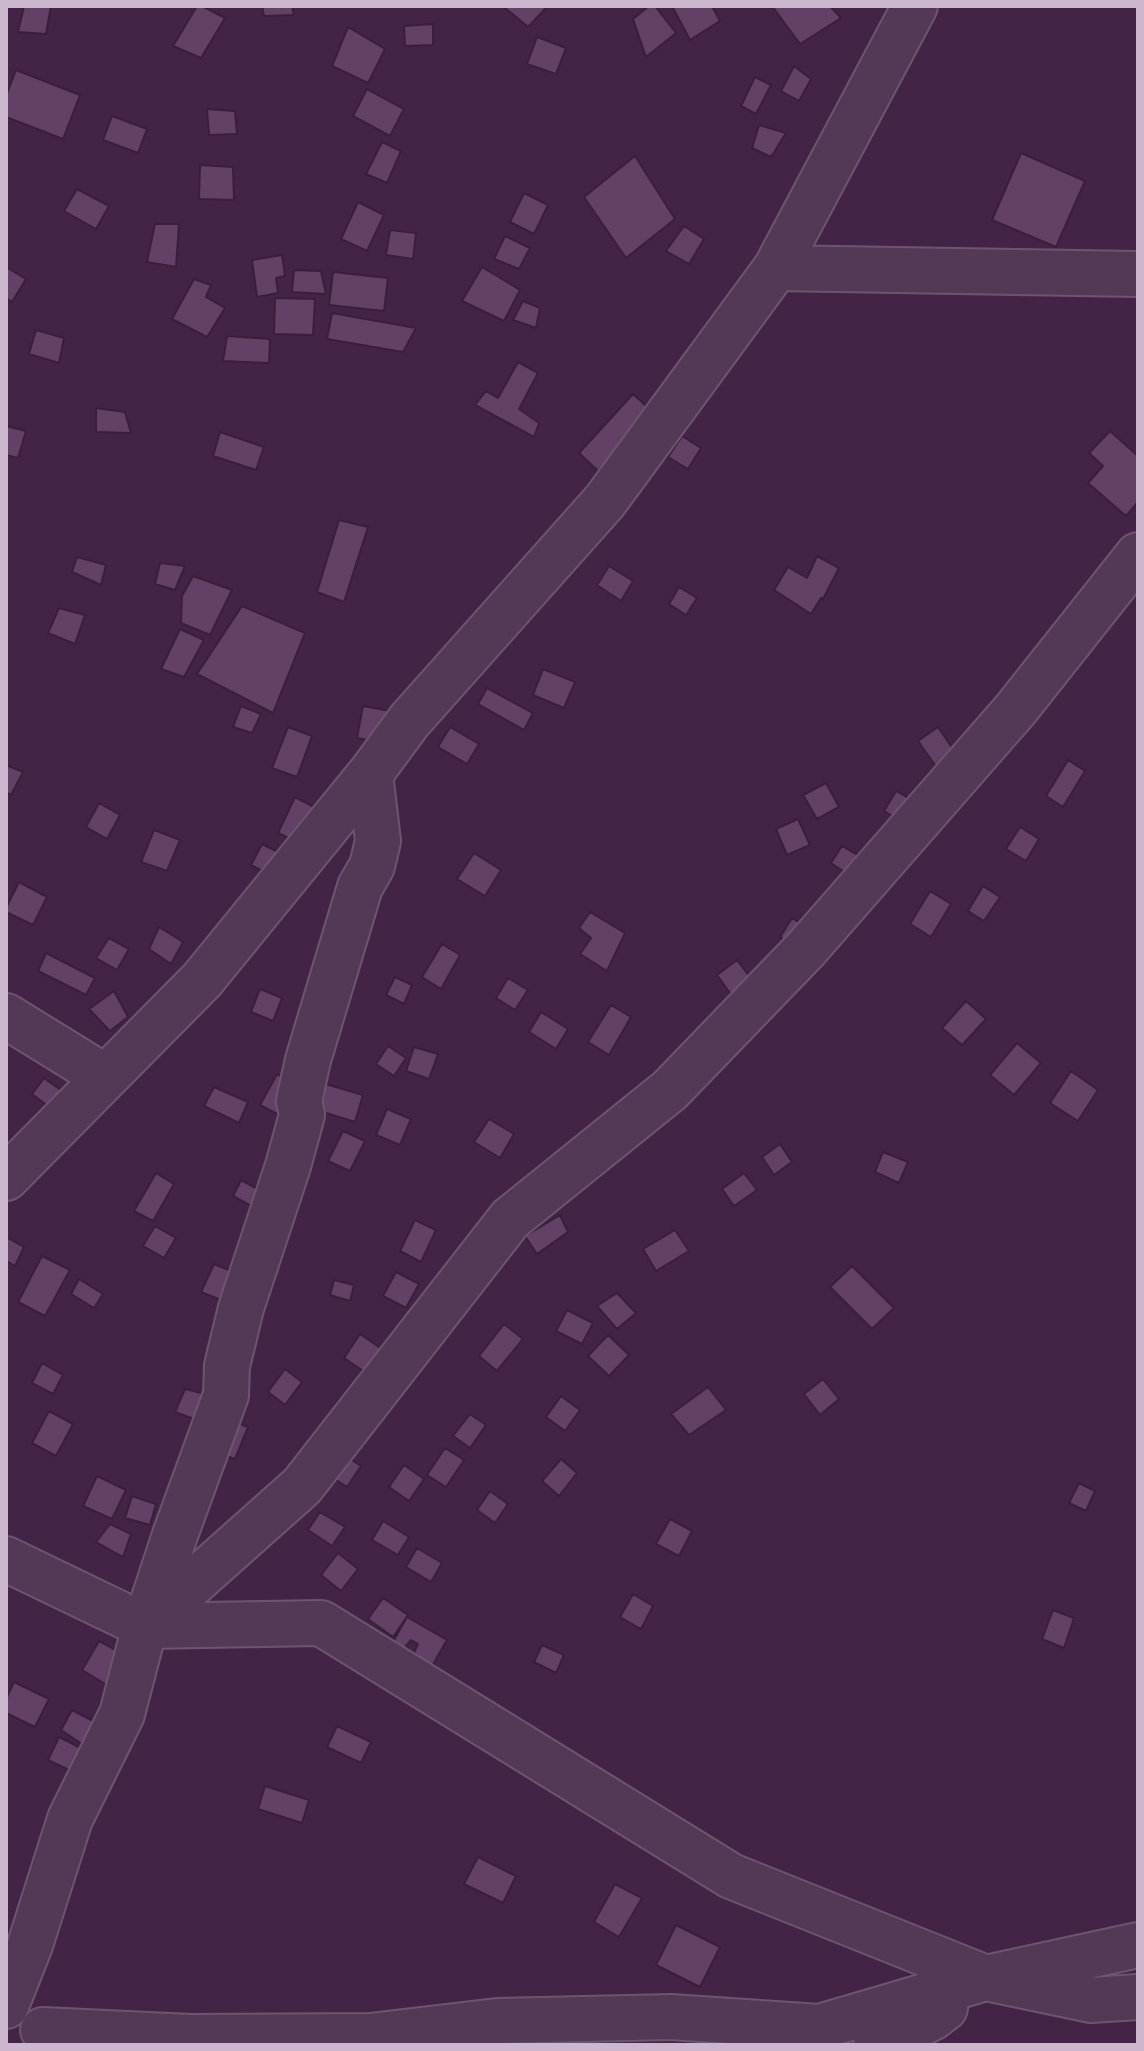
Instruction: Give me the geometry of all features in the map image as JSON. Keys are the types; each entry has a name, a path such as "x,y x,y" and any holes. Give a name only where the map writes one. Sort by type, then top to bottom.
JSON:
{"street":[{"path":"6,1178 202,980 370,774 410,720 605,501 776,268 915,6"},
{"path":"776,268 1138,274"},
{"path":"145,1626 302,1486 510,1219 670,1090 807,948 1016,709 1138,555"},
{"path":"6,2006 30,1945 70,1819 122,1714 145,1626 226,1395 227,1366 241,1308 302,1115 299,1101 308,1060 360,887 372,866 378,841 370,774"},
{"path":"6,1016 105,1077"},
{"path":"6,1559 145,1626 321,1623 731,1876 986,1978 1091,2000 1138,1997"},
{"path":"30,1945 40,1979 43,2037 370,2036 497,2021 671,2017 819,2027 986,1978 1138,1945"},
{"path":"876,2045 932,2018 986,1978"}],"building":[{"path":"24,6 51,6 46,34 18,32"},
{"path":"197,6 225,18 201,58 173,46"},
{"path":"262,6 292,6 294,15 264,16"},
{"path":"506,6 548,6 528,27"},
{"path":"649,6 655,6 676,33 646,57 633,19"},
{"path":"672,6 712,6 720,21 690,40"},
{"path":"772,6 830,6 841,18 800,44"},
{"path":"433,24 433,45 405,46 404,26"},
{"path":"348,27 385,49 368,83 332,66"},
{"path":"537,37 566,48 556,74 527,64"},
{"path":"794,66 811,79 799,101 781,91"},
{"path":"16,70 80,95 63,139 6,117 6,96"},
{"path":"755,77 771,85 756,114 741,106"},
{"path":"367,89 404,109 390,136 353,116"},
{"path":"207,109 235,111 237,134 209,135"},
{"path":"112,116 147,129 138,153 103,140"},
{"path":"759,125 786,133 771,157 752,148"},
{"path":"382,142 401,151 387,183 366,174"},
{"path":"1021,153 1085,181 1056,247 992,220"},
{"path":"635,156 675,219 626,258 584,197"},
{"path":"200,165 233,167 234,200 199,199"},
{"path":"77,189 109,206 96,229 64,211"},
{"path":"524,193 548,205 534,234 510,222"},
{"path":"358,202 384,215 367,251 341,239"},
{"path":"155,224 179,224 176,267 147,262"},
{"path":"684,226 704,239 689,264 666,251"},
{"path":"390,230 416,233 413,259 386,255"},
{"path":"505,236 530,248 519,269 494,259"},
{"path":"282,255 285,276 276,278 278,293 257,297 252,260"},
{"path":"6,267 26,279 12,302 6,298"},
{"path":"482,267 520,290 504,321 462,301"},
{"path":"294,270 321,271 326,294 292,292"},
{"path":"333,272 388,278 384,311 329,305"},
{"path":"194,279 211,285 206,297 225,308 207,337 172,319"},
{"path":"275,298 315,299 313,335 274,334"},
{"path":"523,301 540,308 536,328 513,320"},
{"path":"332,313 416,328 403,352 327,339"},
{"path":"36,330 64,338 59,363 29,354"},
{"path":"227,336 270,339 269,363 223,361"},
{"path":"518,362 538,373 519,409 539,423 534,437 475,405 486,391 498,398"},
{"path":"633,394 653,412 598,471 579,453"},
{"path":"96,408 125,412 131,433 96,432"},
{"path":"6,426 26,431 18,458 6,455"},
{"path":"1110,431 1138,456 1138,502 1126,516 1088,483 1103,466 1089,453"},
{"path":"220,432 264,447 256,470 213,456"},
{"path":"682,436 701,448 688,469 668,457"},
{"path":"339,520 368,527 344,602 317,592"},
{"path":"817,556 839,568 823,599 811,614 774,590 788,567 807,578"},
{"path":"77,557 106,565 101,585 72,572"},
{"path":"160,563 185,566 175,590 155,584"},
{"path":"609,566 633,581 621,601 597,585"},
{"path":"193,576 232,590 210,635 181,623 182,596"},
{"path":"679,587 697,598 686,615 669,604"},
{"path":"242,606 305,633 273,713 197,674"},
{"path":"59,608 85,615 75,644 48,633"},
{"path":"180,629 204,640 184,677 161,669"},
{"path":"543,669 575,682 564,708 533,695"},
{"path":"487,688 533,713 524,730 478,704"},
{"path":"241,706 261,714 252,733 233,727"},
{"path":"363,706 390,711 383,743 357,738"},
{"path":"288,727 312,736 297,777 272,768"},
{"path":"450,727 479,744 467,764 438,747"},
{"path":"938,727 957,755 937,768 918,741"},
{"path":"1068,760 1085,771 1063,807 1046,796"},
{"path":"6,765 23,772 11,795 6,792"},
{"path":"826,783 839,807 817,819 803,795"},
{"path":"896,791 917,803 904,823 884,811"},
{"path":"295,797 318,809 301,844 278,833"},
{"path":"99,803 120,815 107,839 86,827"},
{"path":"798,819 810,845 787,855 776,829"},
{"path":"1020,827 1039,839 1026,861 1006,849"},
{"path":"154,830 180,840 167,871 141,862"},
{"path":"262,844 290,858 279,880 251,865"},
{"path":"842,846 861,857 849,875 831,863"},
{"path":"474,853 501,870 485,896 457,879"},
{"path":"19,882 47,897 33,925 6,912"},
{"path":"983,886 1000,897 984,921 968,911"},
{"path":"930,891 951,904 931,937 910,924"},
{"path":"590,912 625,933 607,971 580,954 591,938 579,928"},
{"path":"792,918 810,929 798,948 780,937"},
{"path":"159,927 183,942 171,964 149,949"},
{"path":"109,938 129,949 117,970 96,958"},
{"path":"442,944 460,955 441,989 422,977"},
{"path":"46,953 95,978 86,995 38,971"},
{"path":"737,960 753,981 732,996 717,975"},
{"path":"395,977 412,985 404,1004 386,995"},
{"path":"508,978 528,990 515,1010 496,998"},
{"path":"260,989 282,998 273,1021 251,1012"},
{"path":"114,991 128,1017 110,1031 89,1009"},
{"path":"966,1001 986,1019 962,1045 942,1028"},
{"path":"611,1005 631,1017 609,1055 588,1042"},
{"path":"541,1012 568,1029 556,1049 529,1032"},
{"path":"1017,1043 1041,1063 1014,1095 990,1075"},
{"path":"388,1046 406,1058 394,1076 376,1064"},
{"path":"414,1047 438,1054 429,1079 406,1071"},
{"path":"1071,1071 1098,1090 1078,1121 1050,1103"},
{"path":"277,1074 296,1084 279,1115 260,1105"},
{"path":"44,1078 65,1093 53,1110 32,1094"},
{"path":"322,1083 363,1095 355,1122 313,1109"},
{"path":"214,1087 248,1102 239,1123 204,1106"},
{"path":"387,1109 411,1119 400,1145 376,1135"},
{"path":"489,1119 514,1134 500,1158 474,1142"},
{"path":"343,1131 365,1141 350,1171 328,1161"},
{"path":"780,1144 792,1162 774,1175 762,1157"},
{"path":"883,1152 908,1162 899,1183 875,1172"},
{"path":"156,1173 174,1184 153,1221 134,1211"},
{"path":"744,1173 757,1190 734,1206 722,1189"},
{"path":"241,1180 263,1192 255,1208 233,1196"},
{"path":"560,1215 568,1232 537,1254 525,1236"},
{"path":"415,1220 436,1230 421,1262 400,1251"},
{"path":"155,1226 176,1238 164,1258 143,1246"},
{"path":"675,1230 689,1251 656,1271 643,1249"},
{"path":"6,1237 24,1247 15,1266 6,1261"},
{"path":"42,1256 70,1270 45,1316 18,1302"},
{"path":"214,1264 239,1274 226,1302 201,1292"},
{"path":"852,1266 894,1308 872,1329 830,1287"},
{"path":"396,1272 419,1284 406,1308 383,1296"},
{"path":"79,1279 103,1294 94,1308 71,1294"},
{"path":"334,1280 354,1285 350,1301 330,1295"},
{"path":"617,1293 636,1313 617,1329 597,1306"},
{"path":"567,1310 593,1323 582,1344 556,1331"},
{"path":"504,1324 523,1339 497,1371 479,1356"},
{"path":"360,1334 382,1349 366,1373 344,1358"},
{"path":"608,1335 629,1355 609,1376 588,1356"},
{"path":"42,1363 63,1375 53,1394 32,1383"},
{"path":"285,1369 302,1382 285,1405 268,1392"},
{"path":"823,1379 839,1399 820,1415 804,1394"},
{"path":"708,1387 726,1410 689,1435 671,1414"},
{"path":"185,1389 214,1396 202,1422 175,1412"},
{"path":"561,1396 580,1410 565,1431 546,1417"},
{"path":"49,1411 73,1424 56,1456 32,1443"},
{"path":"470,1414 486,1425 470,1448 453,1436"},
{"path":"225,1418 248,1427 235,1459 212,1451"},
{"path":"445,1448 464,1460 446,1487 427,1475"},
{"path":"340,1452 361,1466 347,1487 325,1473"},
{"path":"561,1459 577,1473 559,1496 542,1481"},
{"path":"404,1465 424,1479 409,1501 389,1487"},
{"path":"97,1476 126,1490 112,1519 83,1506"},
{"path":"1079,1483 1095,1491 1086,1511 1069,1503"},
{"path":"490,1491 508,1504 495,1523 477,1510"},
{"path":"132,1496 156,1504 150,1525 125,1518"},
{"path":"320,1512 345,1527 332,1546 308,1530"},
{"path":"670,1519 692,1531 679,1556 656,1544"},
{"path":"383,1521 409,1537 398,1555 372,1540"},
{"path":"110,1524 131,1534 123,1557 96,1542"},
{"path":"417,1548 442,1563 431,1582 406,1567"},
{"path":"338,1553 358,1569 341,1591 321,1575"},
{"path":"633,1594 653,1606 641,1629 620,1617"},
{"path":"383,1598 408,1615 393,1637 368,1619"},
{"path":"1053,1610 1074,1618 1064,1648 1042,1639"},
{"path":"407,1617 447,1640 428,1673 411,1659 418,1644 411,1640 402,1651 390,1647"},
{"path":"99,1641 124,1655 107,1685 82,1670"},
{"path":"542,1645 564,1655 556,1673 534,1662"},
{"path":"14,1682 49,1699 35,1727 6,1713 6,1699"},
{"path":"72,1710 97,1723 85,1746 61,1730"},
{"path":"337,1726 371,1742 361,1763 327,1747"},
{"path":"59,1737 85,1750 73,1772 48,1760"},
{"path":"265,1786 309,1800 302,1823 258,1809"},
{"path":"478,1857 516,1876 503,1903 464,1884"},
{"path":"615,1884 642,1898 619,1937 594,1922"},
{"path":"676,1925 720,1947 700,1987 656,1965"}]}
